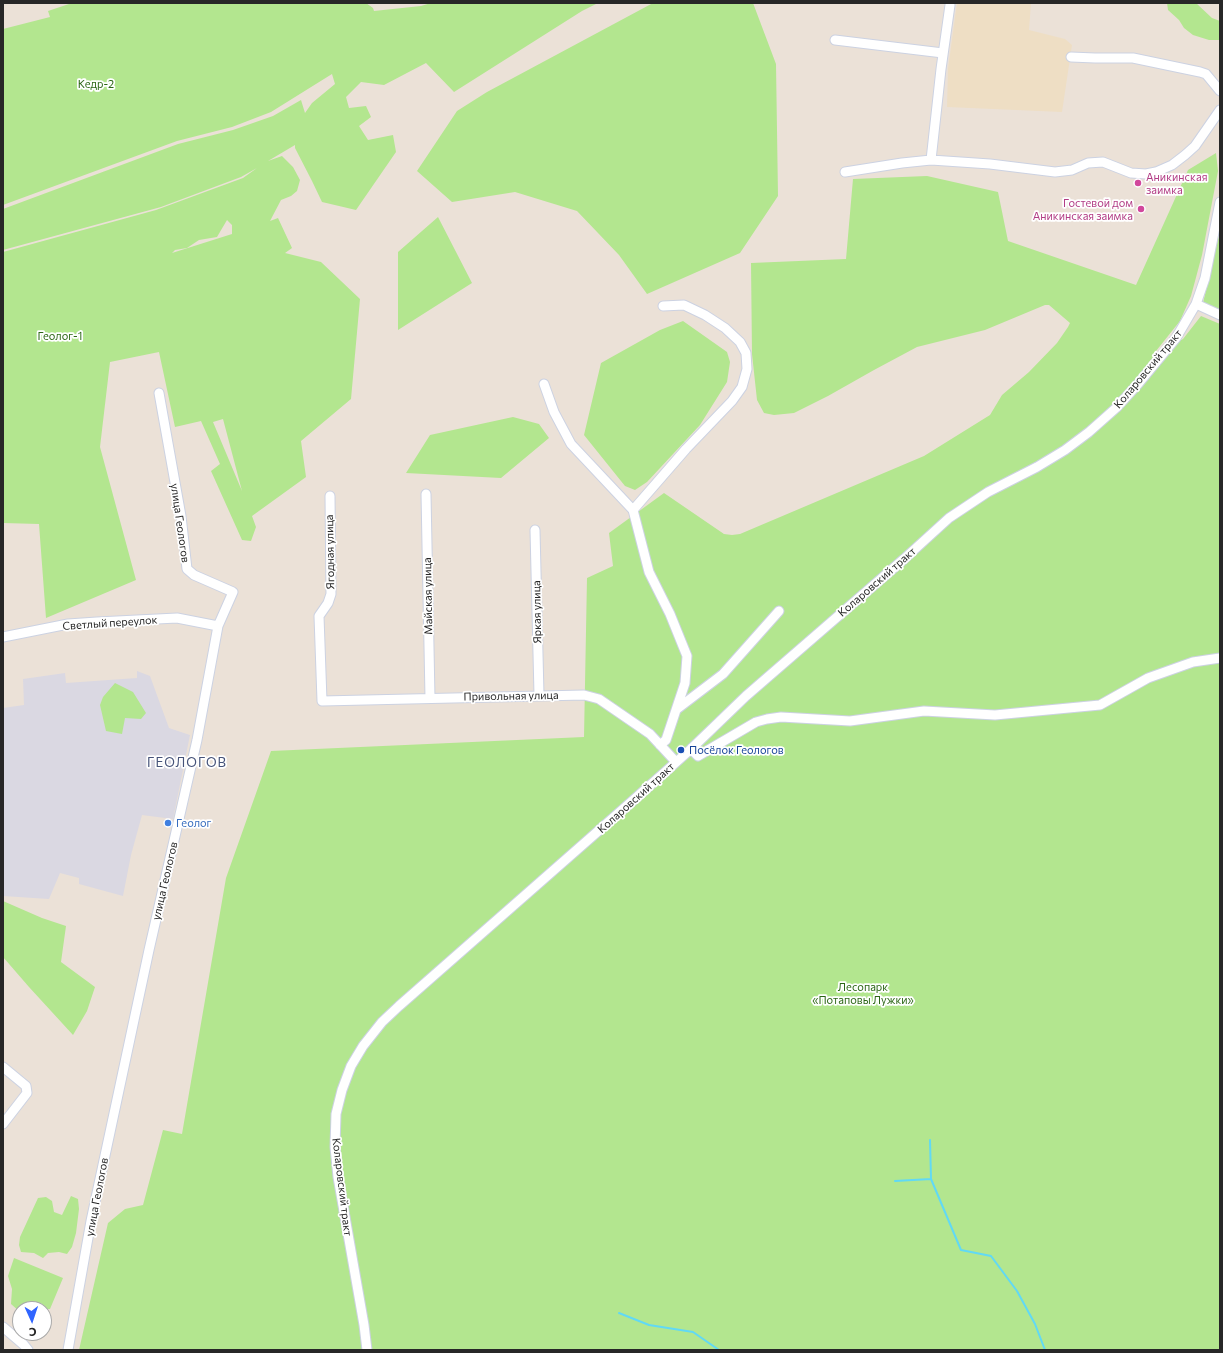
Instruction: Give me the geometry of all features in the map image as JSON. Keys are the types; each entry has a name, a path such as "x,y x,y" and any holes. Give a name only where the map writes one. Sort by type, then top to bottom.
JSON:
{"street":[{"path":"932,160 950,5"},
{"path":"835,40 944,53"},
{"path":"1071,57 1132,58 1200,72 1206,74 1220,91"},
{"path":"845,172 902,162 932,160 990,164 1055,172 1072,170 1088,163 1103,162 1131,173 1146,174 1156,172 1172,165 1185,155 1195,146 1220,110"},
{"name":"Коларовский тракт","path":"367,1350 343,1206 335,1147 336,1114 342,1090 351,1066 362,1046 382,1022 399,1006 691,749 746,696 949,518 988,492 1037,467 1065,450 1089,432 1116,408 1176,338 1196,304 1205,278 1220,202"},
{"path":"1196,304 1220,315"},
{"path":"634,510 686,449 732,401 742,387 747,369 746,353 740,342 725,328 705,315 684,305 663,306"},
{"path":"544,384 554,412 571,444 634,510 649,572 670,614 687,656 685,683 666,740 660,746"},
{"name":"улица Геологов","path":"68,1350 91,1221 197,740 218,626 233,592 194,575 187,569 182,516 159,393"},
{"name":"Майская улица","path":"426,494 430,698"},
{"name":"Ягодная улица","path":"322,701 320,616 332,594 330,496"},
{"name":"Яркая улица","path":"535,530 539,695"},
{"path":"676,709 723,674 779,611"},
{"name":"Светлый переулок","path":"3,637 68,624 104,621 177,618 218,626"},
{"path":"691,749 698,756 756,722 781,717 850,721 924,711 994,715 1100,704 1148,678 1193,662 1220,658"},
{"name":"Привольная улица","path":"322,701 584,695 599,699 650,734 676,762"},
{"path":"3,1067 26,1086 27,1093 3,1124"},
{"path":"3,1327 24,1344 28,1350"}],"shaded area":[{"path":"957,3 1031,3 1029,30 1065,39 1072,45 1062,112 947,107 948,69"},
{"path":"137,671 150,676 169,728 190,735 173,819 142,815 131,855 123,896 79,884 79,878 60,873 49,899 3,896 3,708 24,705 23,679 65,673 66,683 137,678"}],"green space":[{"path":"72,3 366,3 373,8 374,11 421,6 431,3 598,3 582,11 454,92 426,63 384,85 361,82 346,97 349,108 366,106 371,117 359,126 368,140 393,135 396,152 356,210 322,202 295,148 295,145 268,161 282,156 293,167 300,180 297,191 291,196 281,200 270,221 278,218 292,248 285,253 321,262 360,299 351,399 301,441 306,477 252,516 256,527 251,541 242,540 211,471 220,464 201,421 175,427 159,352 110,362 100,447 136,580 46,618 39,524 3,523 3,252 156,210 243,178 257,168 241,177 161,207 3,250 3,209 178,144 233,130 273,116 301,100 305,113 312,103 335,84 332,74 271,112 232,127 177,141 3,205 3,29 50,17 48,11","holes":["227,220 232,225 232,234 172,253 175,250 187,248 199,240 217,237","223,419 242,491 213,422"]},
{"path":"653,3 753,3 776,64 778,196 740,253 647,294 619,255 577,211 515,192 452,202 417,171 457,111 487,92"},
{"path":"1167,3 1196,3 1212,18 1220,21 1220,40 1209,40 1193,35 1184,28 1179,20 1168,10"},
{"name":"Лесопарк «Потаповы Лужки»","path":"1216,153 1218,171 1202,255 1191,296 1180,321 1152,356 1183,339 1201,316 1220,324 1220,1350 79,1350 108,1223 125,1209 143,1205 163,1130 182,1134 226,878 271,751 584,737 587,578 613,566 609,533 664,493 724,534 740,534 924,456 990,415 1002,395 1029,372 1057,343 1068,327 1070,323 1049,305 1045,305 985,330 917,347 794,413 774,415 764,413 757,400 752,354 751,263 846,259 853,179 927,176 998,192 1008,241 1136,285 1188,170"},
{"path":"438,217 472,283 398,330 398,252"},
{"path":"1220,231 1220,311 1203,303"},
{"path":"683,321 727,352 730,362 727,382 700,425 647,482 635,490 625,486 584,435 601,363 660,330"},
{"path":"513,417 539,424 549,438 501,478 406,473 430,435"},
{"path":"115,683 133,692 146,713 141,719 125,718 122,734 106,731 100,705 103,697"},
{"path":"3,901 42,918 66,926 61,962 95,987 87,1011 73,1035 3,957"},
{"path":"71,1196 78,1199 79,1209 76,1233 72,1247 67,1254 59,1252 48,1253 43,1258 34,1253 21,1252 19,1245 20,1237 38,1198 46,1197 52,1201 54,1212 62,1215"},
{"path":"14,1258 63,1278 52,1304 52,1301 12,1301 12,1305 11,1304 12,1289 8,1276"}],"waterway":[{"path":"930,1140 931,1179"},
{"path":"895,1181 931,1179 961,1250 991,1256 1017,1291 1035,1324 1045,1350"},
{"path":"619,1313 649,1325 693,1332 719,1350"}],"place":[{"name":"Аникинская заимка","path":"1138,183"},
{"name":"Гостевой дом Аникинская заимка","path":"1141,209"},
{"name":"Посёлок Геологов","path":"681,750"},
{"name":"Геолог","path":"168,823"}],"district":[{"name":"ГЕОЛОГОВ","path":"187,763"}],"park label":[{"name":"Кедр-2","path":"96,84"},
{"name":"Геолог-1","path":"60,336"}]}
